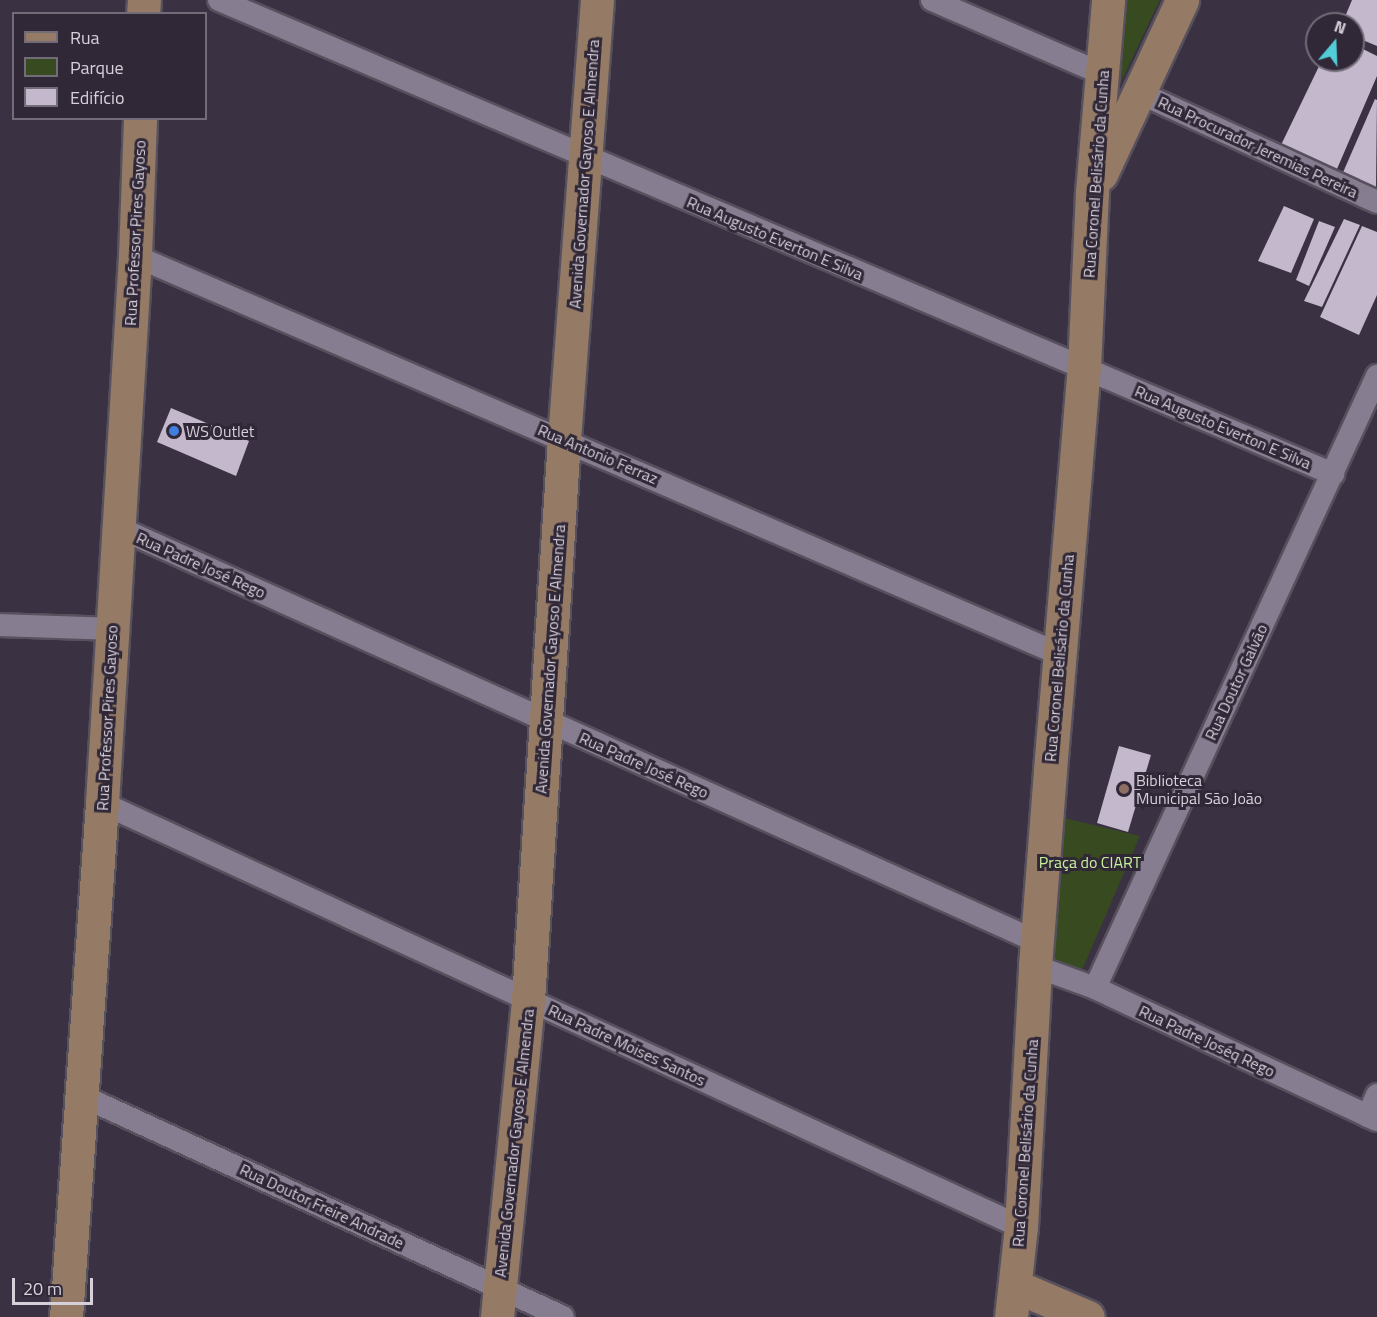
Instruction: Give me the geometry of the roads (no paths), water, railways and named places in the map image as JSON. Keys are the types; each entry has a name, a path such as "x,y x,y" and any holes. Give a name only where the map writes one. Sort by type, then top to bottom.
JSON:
{"main road":[{"name":"Avenida Governador Gayoso E Almendra","path":"498,1303 528,1000 564,439 597,0"},
{"name":"Rua Coronel Belisário da Cunha","path":"1013,1301 1021,1227 1037,954 1059,654 1084,368 1092,192 1108,0"},
{"path":"1092,192 1182,0"},
{"name":"Rua Professor Pires Gayoso","path":"66,1317 119,528 135,256 140,120"},
{"path":"1013,1301 1088,1317"}],"street":[{"name":"Rua Augusto Everton E Silva","path":"219,0 586,159 1333,474"},
{"path":"932,0 1103,74"},
{"name":"Rua Procurador Jeremias Pereira","path":"1140,93 1377,201"},
{"name":"Rua Antonio Ferraz","path":"135,256 1059,654"},
{"name":"Rua Doutor Galvão","path":"1095,988 1377,376"},
{"name":"Rua Padre José Rego","path":"119,528 547,721 1037,954"},
{"path":"0,625 112,629"},
{"name":"Rua Padre Moises Santos","path":"102,803 1021,1227"},
{"name":"Rua Padre Joséq Rego","path":"1037,954 1095,988 1372,1118"},
{"path":"1372,1118 1377,1095"},
{"name":"Rua Doutor Freire Andrade","path":"82,1096 498,1303 563,1317"}],"place":[{"name":"WS Outlet","path":"174,431"},
{"name":"Biblioteca Municipal São João","path":"1124,789"}],"park label":[{"name":"Praça do CIART","path":"1090,862"}]}
